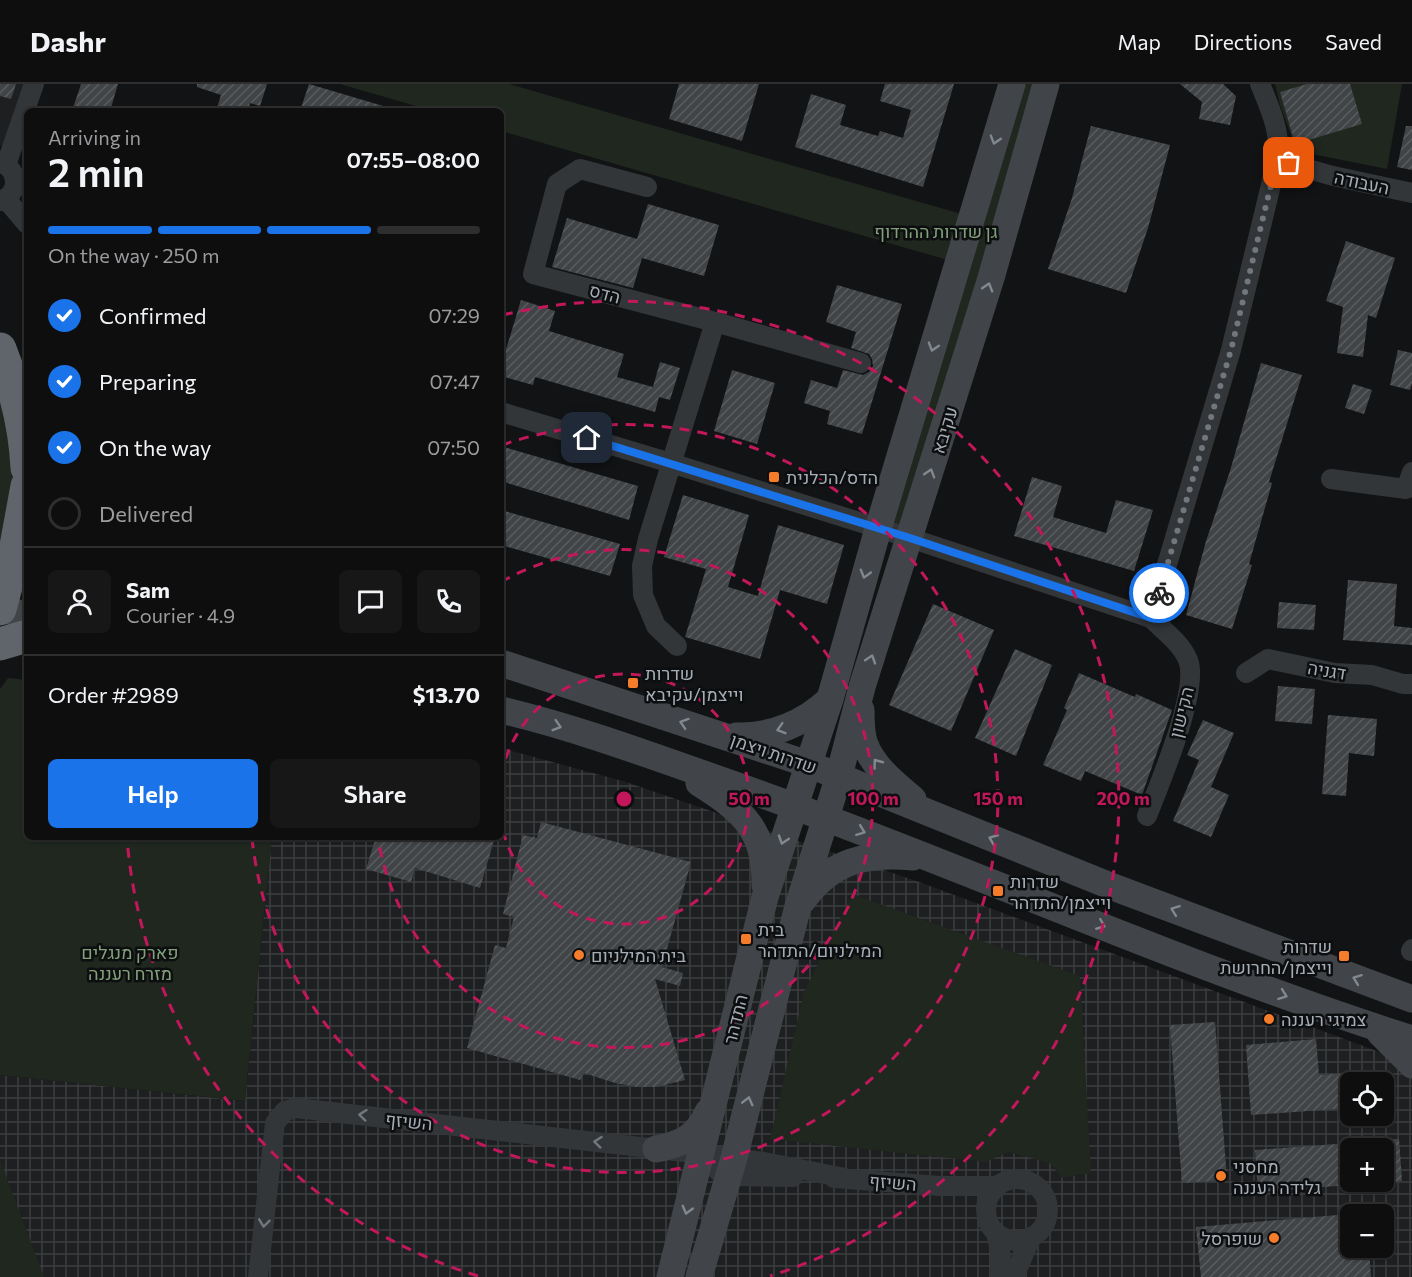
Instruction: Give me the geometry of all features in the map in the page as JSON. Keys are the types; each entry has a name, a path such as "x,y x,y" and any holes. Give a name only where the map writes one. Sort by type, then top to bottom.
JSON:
{"highway":[{"path":"0,348 20,412 24,444"},
{"path":"0,609 14,557 24,502"},
{"path":"0,644 24,637"}],"main road":[{"name":"עקיבא","path":"808,764 830,699 878,529 1012,84"},
{"name":"עקיבא","path":"839,776 862,687 991,278 1046,84"},
{"path":"0,609 24,614"},
{"name":"שדרות ויצמן","path":"504,664 808,764 1124,891 1412,999"},
{"path":"862,687 861,728 864,743 873,759 890,779 935,816"},
{"path":"723,736 745,736 787,728 804,720 830,699"},
{"path":"504,711 645,754 795,805 1110,929 1354,1021 1412,1039"},
{"path":"645,754 723,798 741,813 756,832 765,873 765,897"},
{"name":"התדהר","path":"670,1277 765,897 808,764"},
{"name":"התדהר","path":"699,1277 731,1167 798,906 839,776"},
{"path":"798,906 821,879 833,869 846,863 881,856 935,860"},
{"path":"1354,1021 1379,1033 1412,1065"},
{"path":"656,1149 687,1140 706,1116 716,1095"}],"street":[{"path":"25,108 34,84"},
{"path":"1151,618 1231,350 1277,160 1279,148 1276,130 1260,84"},
{"path":"24,109 3,163 13,171 16,178 12,194 3,200 24,221"},
{"name":"העבודה","path":"1277,160 1333,176 1412,193"},
{"name":"הדס","path":"647,187 580,169 557,184 532,274 861,363"},
{"path":"677,646 656,626 643,595 642,566 671,462 715,322"},
{"name":"הקישון","path":"504,416 671,462 1151,618 1178,644 1189,662 1190,687 1183,718 1147,816"},
{"path":"1331,479 1406,489 1412,472"},
{"name":"דגניה","path":"1246,673 1268,659 1335,673 1372,675 1403,684 1412,684"},
{"name":"השיזף","path":"258,1277 275,1123 285,1111 296,1108 702,1154 731,1167 940,1186 996,1186"},
{"path":"1014,1277 1031,1237 1043,1227 1048,1208 1041,1190 1024,1179 1014,1178 996,1186 989,1195 986,1210 989,1225 1005,1239 1016,1241 1031,1237"},
{"name":"השיזף","path":"940,1186 986,1210"},
{"path":"996,1233 1001,1256 1000,1277"}],"shaded area":[{"path":"0,84 29,84 7,149 0,145"},
{"path":"504,749 626,782 922,883 1412,1064 1412,1277 32,1277 0,1175 0,1075 245,1101 272,840 504,840"}],"green space":[{"name":"גן שדרות ההרדוף","path":"340,84 509,84 972,217 958,263 504,132 504,108 423,108"},
{"path":"1017,84 1040,84 908,528 888,523"},
{"path":"1275,84 1402,84 1387,169 1297,151 1280,105"},
{"path":"0,380 9,414 16,500 8,543 0,542"},
{"name":"פארק מנגלים מזרח רעננה","path":"8,678 24,680 24,840 272,840 245,1101 0,1075 0,689"},
{"path":"852,894 1080,976 1091,1173 1062,1178 1050,1163 1008,1152 986,1162 770,1139 804,992"},
{"path":"0,1160 44,1277 0,1277"}],"building":[{"path":"0,84 16,84 11,99 0,96"},
{"path":"81,84 118,84 111,108 73,108"},
{"path":"197,84 267,84 260,106 250,103 249,108 217,108 221,95 197,87"},
{"path":"309,84 390,108 301,108"},
{"path":"679,84 759,84 742,141 669,119"},
{"path":"885,84 954,84 923,187 795,147 811,94 846,105 840,125 878,136 880,131 903,138 911,110 880,101"},
{"path":"1180,84 1223,84 1236,96 1230,125 1199,119 1202,102"},
{"path":"1307,84 1350,84 1362,124 1295,144 1280,92"},
{"path":"1091,126 1170,145 1148,228 1126,293 1048,269 1072,198"},
{"path":"1406,126 1412,126 1412,170 1397,167"},
{"path":"648,204 719,225 704,276 642,258 633,288 552,267 567,218 637,239"},
{"path":"1346,241 1395,258 1376,318 1368,315 1363,357 1337,353 1343,307 1326,301"},
{"path":"837,285 902,304 862,434 827,424 830,411 804,403 811,380 837,388 843,370 863,375 873,366 869,354 851,348 856,332 826,322"},
{"path":"521,300 555,311 549,331 624,354 617,377 653,387 660,362 680,368 670,400 659,397 655,412 535,377 533,385 504,377 504,356"},
{"path":"1398,350 1412,353 1410,390 1390,385"},
{"path":"1261,363 1302,375 1269,482 1272,483 1249,564 1252,565 1232,629 1186,615 1206,541 1230,471"},
{"path":"732,370 775,383 757,444 714,431"},
{"path":"1353,384 1372,390 1364,414 1345,408"},
{"path":"504,447 638,486 629,520 504,482"},
{"path":"1032,477 1062,486 1053,517 1106,533 1116,500 1153,510 1134,571 1014,536"},
{"path":"683,495 749,515 728,587 758,596 778,525 844,545 827,604 780,590 760,659 685,637 706,569 664,557"},
{"path":"504,511 620,544 610,576 504,546"},
{"path":"1348,580 1397,584 1394,626 1412,628 1412,645 1343,640"},
{"path":"1279,602 1316,605 1314,630 1277,628"},
{"path":"933,604 994,630 951,731 889,705"},
{"path":"1015,649 1052,665 1016,756 975,738"},
{"path":"1079,673 1172,710 1142,795 1085,771 1081,781 1043,765 1067,710 1064,708"},
{"path":"1278,686 1315,689 1312,724 1275,721"},
{"path":"1328,715 1377,719 1374,756 1349,753 1346,796 1322,794"},
{"path":"1203,720 1234,733 1211,787 1229,795 1211,837 1173,821 1199,760 1187,755"},
{"name":"בית המילניום","path":"541,822 691,862 662,967 683,973 680,986 655,979 685,1080 656,1087 637,1087 584,1073 580,1080 467,1048 495,945 506,948 514,917 503,914 523,835 537,838"},
{"path":"375,840 494,840 480,888 415,868 411,882 366,869"},
{"path":"1215,1022 1227,1180 1182,1183 1170,1025"},
{"path":"1316,1039 1319,1075 1340,1074 1340,1109 1251,1115 1246,1045"},
{"path":"1394,1139 1399,1139 1402,1181 1394,1181"},
{"path":"1340,1144 1340,1186 1258,1192 1255,1150"},
{"name":"שופרסל","path":"1340,1215 1340,1258 1370,1258 1371,1277 1201,1277 1196,1227"}],"way so far":[{"path":"1159,593 1231,350 1277,160 1289,163"}],"place":[{"name":"הדס/הכלנית","path":"774,477"},
{"name":"שדרות וייצמן/עקיבא","path":"633,683"},
{"name":"שדרות וייצמן/התדהר","path":"998,891"},
{"name":"בית המילניום/התדהר","path":"746,939"},
{"name":"בית המילניום","path":"579,955"},
{"name":"שדרות וייצמן/החרושת","path":"1344,956"},
{"name":"צמיגי רעננה","path":"1269,1019"},
{"name":"מחסני גלידה רעננה","path":"1221,1176"},
{"name":"שופרסל","path":"1274,1238"}],"route":[{"path":"587,438 671,462 910,538 1151,618 1159,593"}]}
